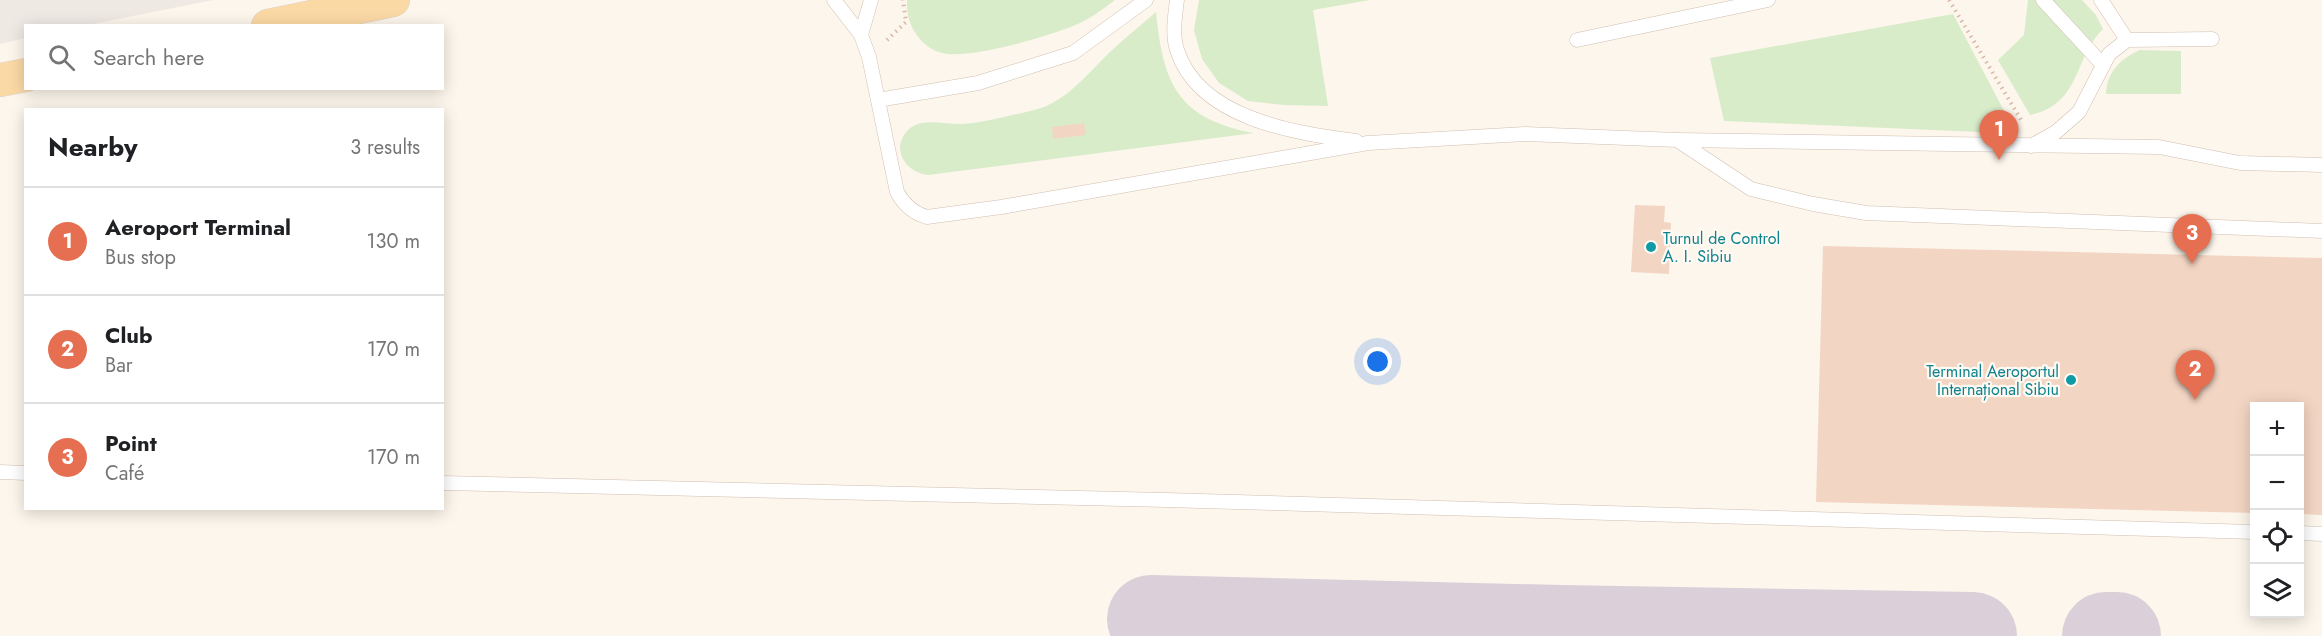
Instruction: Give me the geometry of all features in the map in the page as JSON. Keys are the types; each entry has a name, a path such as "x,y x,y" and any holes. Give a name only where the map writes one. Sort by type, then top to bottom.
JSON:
{"main road":[{"path":"278,24 393,0"},
{"path":"0,80 24,75"}],"lane":[{"path":"834,0 861,35 869,57 897,192 901,200 916,214 927,217 1001,207 1368,143 1525,134 1677,140 2026,147 2159,147 2240,163 2322,165"},
{"path":"861,35 871,0"},
{"path":"878,100 978,83 1073,53 1146,0"},
{"path":"1177,0 1174,25 1177,48 1184,67 1213,98 1239,114 1284,129 1368,143"},
{"path":"1577,40 1768,0"},
{"path":"2044,0 2103,65"},
{"path":"2101,0 2127,40"},
{"path":"2026,147 2056,132 2079,112 2109,54 2127,40 2212,39"},
{"path":"1677,140 1751,189 1813,204 1866,213 2322,231"},
{"path":"0,472 24,473"},
{"path":"444,483 1190,501 2250,532"},
{"path":"2304,533 2322,534"}],"path":[{"path":"869,57 906,22 903,0"},
{"path":"1949,0 2023,123 2026,147"}],"shaded area":[{"path":"0,0 213,0 93,24 24,24 24,38 0,44"}],"green space":[{"path":"907,0 1115,0 1085,21 1051,34 991,50 955,54 934,50 920,39 908,17"},
{"path":"1199,0 1370,0 1313,10 1328,106 1248,101 1219,83 1202,59 1194,30"},
{"path":"2028,0 2082,0 2096,15 2103,29 2086,53 2068,91 2047,109 2030,115 1998,60 2024,35"},
{"path":"1156,12 1164,59 1170,78 1179,94 1191,108 1208,118 1228,127 1254,133 928,175 912,169 902,158 900,151 903,136 915,125 928,122 963,124 978,122 1035,110 1054,102 1072,90 1111,51"},
{"path":"1953,14 2011,124 1979,132 1724,121 1710,58"},
{"path":"2140,50 2181,51 2181,94 2106,94 2109,79 2116,67"}],"building":[{"path":"1084,123 1086,135 1053,139 1052,127"},
{"name":"Turnul de Control A. I. Sibiu","path":"1635,205 1665,206 1664,222 1671,223 1669,274 1631,272"},
{"name":"Terminal Aeroportul Internațional Sibiu","path":"1823,246 2322,258 2322,515 2304,514 2304,402 2250,402 2250,513 1816,502"}],"taxiway":[{"path":"1151,619 1973,636"},
{"path":"2106,636 2117,636"}],"place":[{"name":"Aeroport Terminal","path":"1999,160"},
{"name":"Turnul de Control A. I. Sibiu","path":"1651,247"},
{"name":"Point","path":"2192,264"},
{"name":"Terminal Aeroportul Internațional Sibiu","path":"2071,380"},
{"name":"Club","path":"2195,400"}]}
